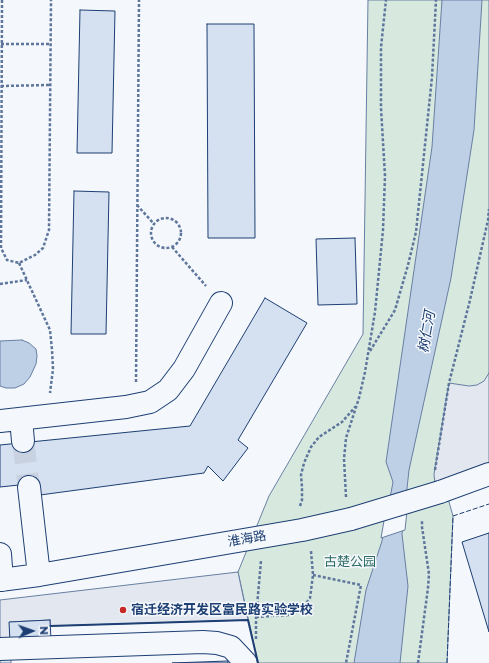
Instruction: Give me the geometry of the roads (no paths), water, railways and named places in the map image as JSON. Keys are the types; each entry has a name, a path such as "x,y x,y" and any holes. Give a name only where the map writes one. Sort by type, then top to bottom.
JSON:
{"street":[{"path":"23,441 10,420 126,407 150,402 168,390 184,369 221,303"},
{"name":"淮海路","path":"1,580 39,575 349,520 437,483 489,474"},
{"path":"29,487 39,575"},
{"path":"0,554 1,580"},
{"path":"0,649 203,642 217,643 230,648 246,663"}],"water":[{"name":"树仁河","path":"442,0 482,0 474,130 451,278 409,470 402,534 408,586 400,663 354,663 366,590 382,541 393,482 386,462 432,147"},
{"path":"22,340 29,343 36,349 36,364 30,377 24,384 15,388 0,386 0,341"}],"tunnel":[{"path":"23,441 29,487"}],"place":[{"name":"宿迁经济开发区富民路实验学校","path":"123,610"}],"park label":[{"name":"古楚公园","path":"350,562"}]}
